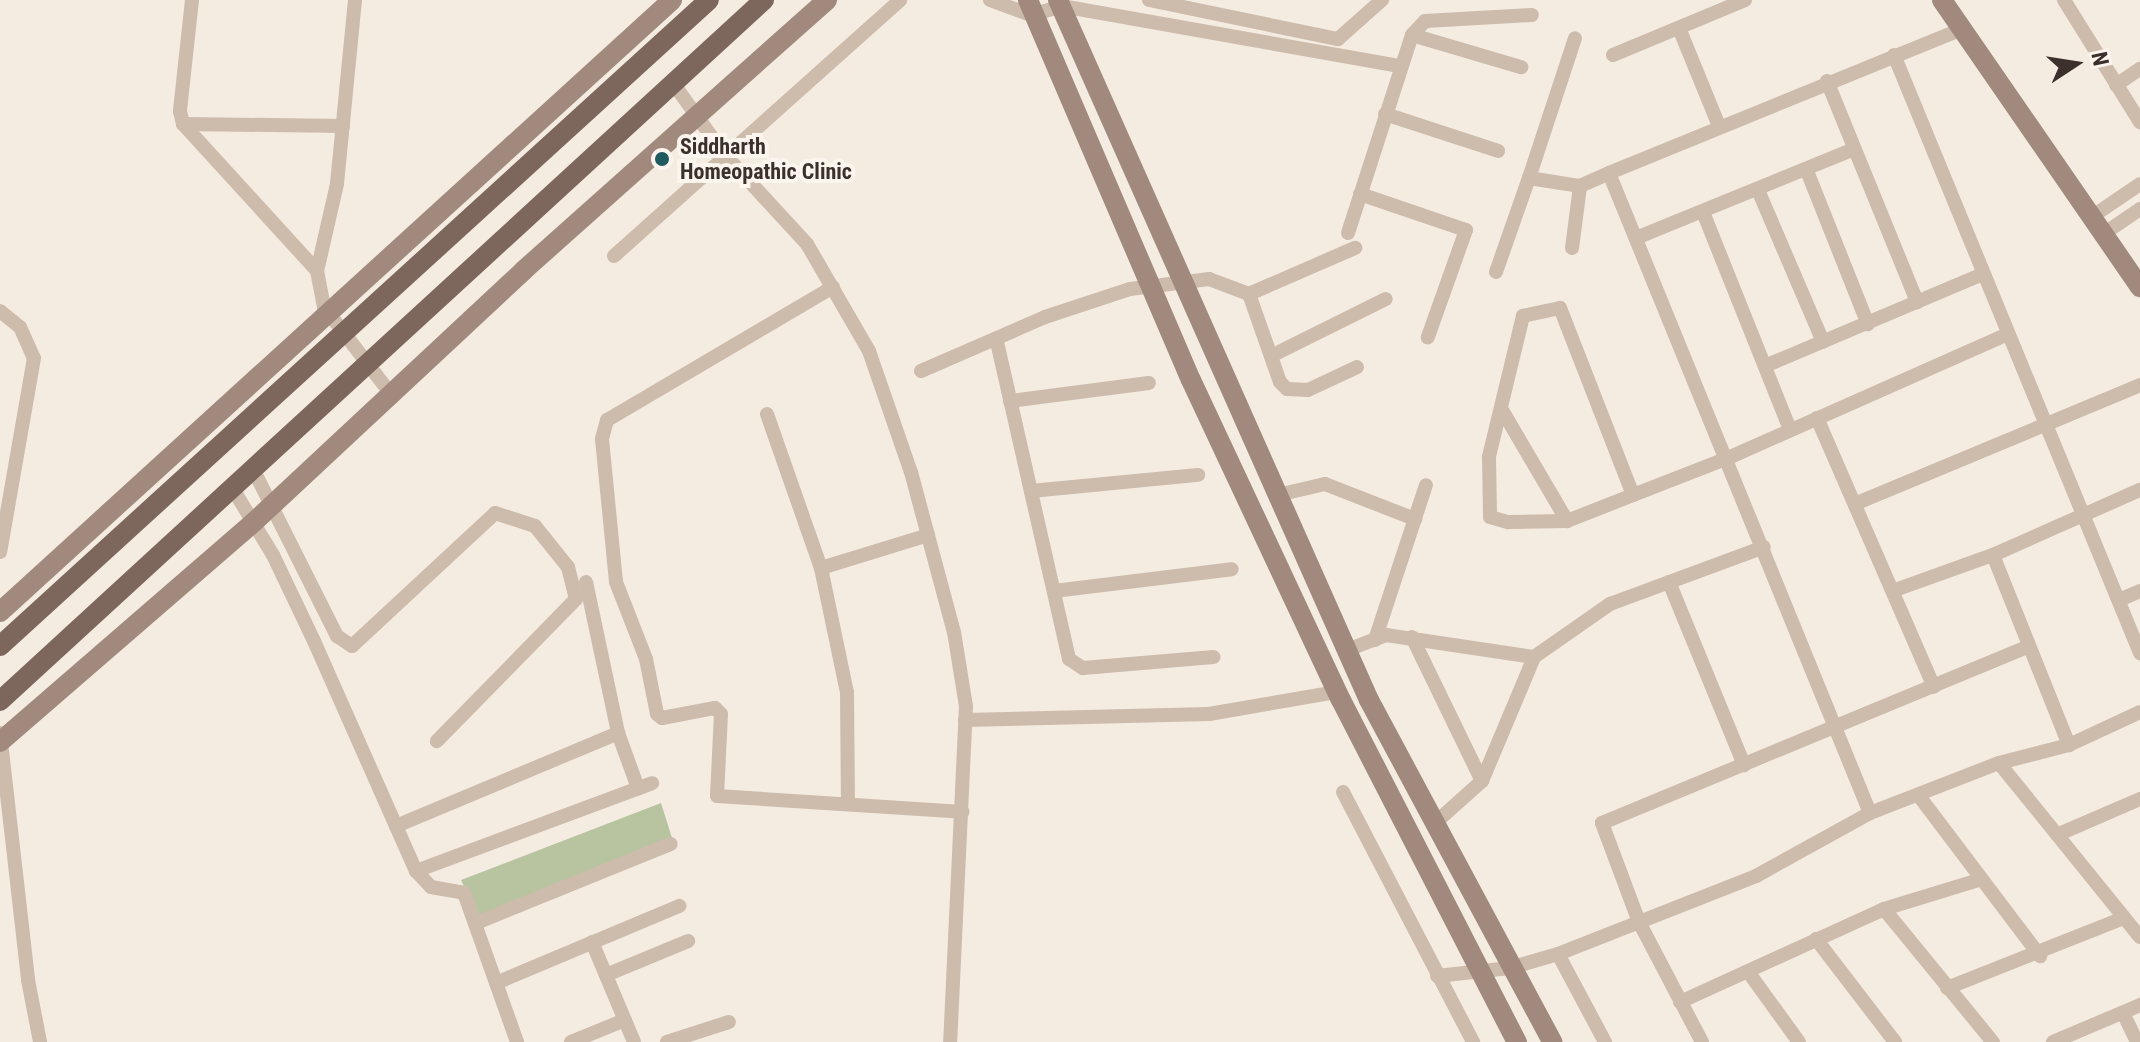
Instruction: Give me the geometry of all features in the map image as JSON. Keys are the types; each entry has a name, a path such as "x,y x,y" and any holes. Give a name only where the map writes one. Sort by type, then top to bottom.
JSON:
{"main road":[{"path":"0,646 709,0"},
{"path":"0,701 254,471 368,360 764,0"}],"street":[{"path":"192,0 180,111 183,124 317,271 328,311 391,394"},
{"path":"317,271 337,184 355,0"},
{"path":"0,612 266,375 328,311 672,0"},
{"path":"40,1042 28,980 0,738 262,514 827,0"},
{"path":"614,256 724,154 900,0"},
{"path":"990,0 1029,7 1060,3 1399,66"},
{"path":"1149,0 1338,39 1382,0"},
{"path":"1613,55 1679,28 1717,6 1745,0"},
{"path":"1942,0 1959,30 2140,287"},
{"path":"2064,0 2140,122"},
{"path":"1060,3 1282,494 1369,700 1552,1042"},
{"path":"1029,7 1148,289 1337,692 1517,1042"},
{"path":"1348,233 1399,66 1412,35 1425,21 1532,15"},
{"path":"1679,28 1719,126"},
{"path":"1529,178 1580,186 1827,81 1959,30"},
{"path":"635,33 651,52"},
{"path":"1412,35 1521,67"},
{"path":"1496,272 1575,38"},
{"path":"1894,55 1980,275 2140,653"},
{"path":"2116,85 2140,69"},
{"path":"1827,81 1917,302"},
{"path":"673,83 724,154 807,244 833,287 869,351 928,535 954,632 965,720 950,1042"},
{"path":"1385,114 1498,151"},
{"path":"183,124 343,126"},
{"path":"1636,238 1807,171 1854,149"},
{"path":"1807,171 1868,324"},
{"path":"1609,173 1728,458 1870,813"},
{"path":"2096,226 2140,184"},
{"path":"1572,248 1580,186"},
{"path":"1758,190 1823,342"},
{"path":"1360,194 1466,230 1428,337"},
{"path":"2096,226 2140,209"},
{"path":"1703,212 1790,430"},
{"path":"921,371 997,342 1045,317 1130,289 1209,279 1249,294 1355,248"},
{"path":"1765,366 1980,275"},
{"path":"833,287 607,420 602,439 616,582 646,659 657,714 662,718 715,708 721,714 717,796 962,812"},
{"path":"1249,294 1280,382 1294,391 1357,367"},
{"path":"1271,356 1386,299"},
{"path":"1633,495 1560,308 1523,316 1489,457 1490,517 1508,522 1567,521 1728,458 2006,335"},
{"path":"0,311 20,327 34,358 0,552"},
{"path":"997,342 1069,659 1083,668 1214,657"},
{"path":"1010,401 1149,383"},
{"path":"1857,503 2140,385"},
{"path":"1502,410 1567,521"},
{"path":"767,414 821,568 847,692 848,804"},
{"path":"1817,418 1895,590 1934,687"},
{"path":"254,471 262,514 314,641 416,871 431,887 464,893 517,1042"},
{"path":"1031,491 1198,475"},
{"path":"1282,494 1325,484 1415,519"},
{"path":"1375,640 1426,485"},
{"path":"233,489 262,514 337,636 352,646 495,513 535,526 568,567 576,599 437,741"},
{"path":"1895,590 1993,555 2140,490"},
{"path":"821,568 928,535"},
{"path":"1435,823 1482,781 1534,657 1610,604 1764,547"},
{"path":"1993,555 2069,745"},
{"path":"1054,591 1232,569"},
{"path":"416,871 645,786 618,733 586,582"},
{"path":"1669,582 1744,765"},
{"path":"2119,600 2140,591"},
{"path":"1347,650 1386,635 1534,657"},
{"path":"1412,637 1482,781"},
{"path":"1702,1042 1639,922 1602,823 2029,646"},
{"path":"965,720 1209,714 1337,692"},
{"path":"1347,711 1369,700"},
{"path":"1437,976 1510,968 1558,954 1756,876 1870,813 1999,763 2069,745 2140,712"},
{"path":"396,826 618,733"},
{"path":"1999,763 2140,937"},
{"path":"1343,792 1473,1042"},
{"path":"1919,796 2040,956"},
{"path":"2059,834 2140,800"},
{"path":"476,923 671,844"},
{"path":"1680,1002 1884,909 1982,879"},
{"path":"496,983 679,906"},
{"path":"1884,909 1993,1042"},
{"path":"1947,988 2040,956 2124,918"},
{"path":"1816,939 1895,1042"},
{"path":"606,975 688,941"},
{"path":"592,942 634,1042"},
{"path":"1558,954 1605,1042"},
{"path":"1749,973 1799,1042"},
{"path":"2053,1042 2140,1005"},
{"path":"2123,1013 2137,1042"},
{"path":"571,1042 625,1020"},
{"path":"667,1042 729,1022"}],"green space":[{"path":"661,803 672,838 478,916 461,880"}],"place":[{"name":"Siddharth Homeopathic Clinic","path":"662,159"}]}
